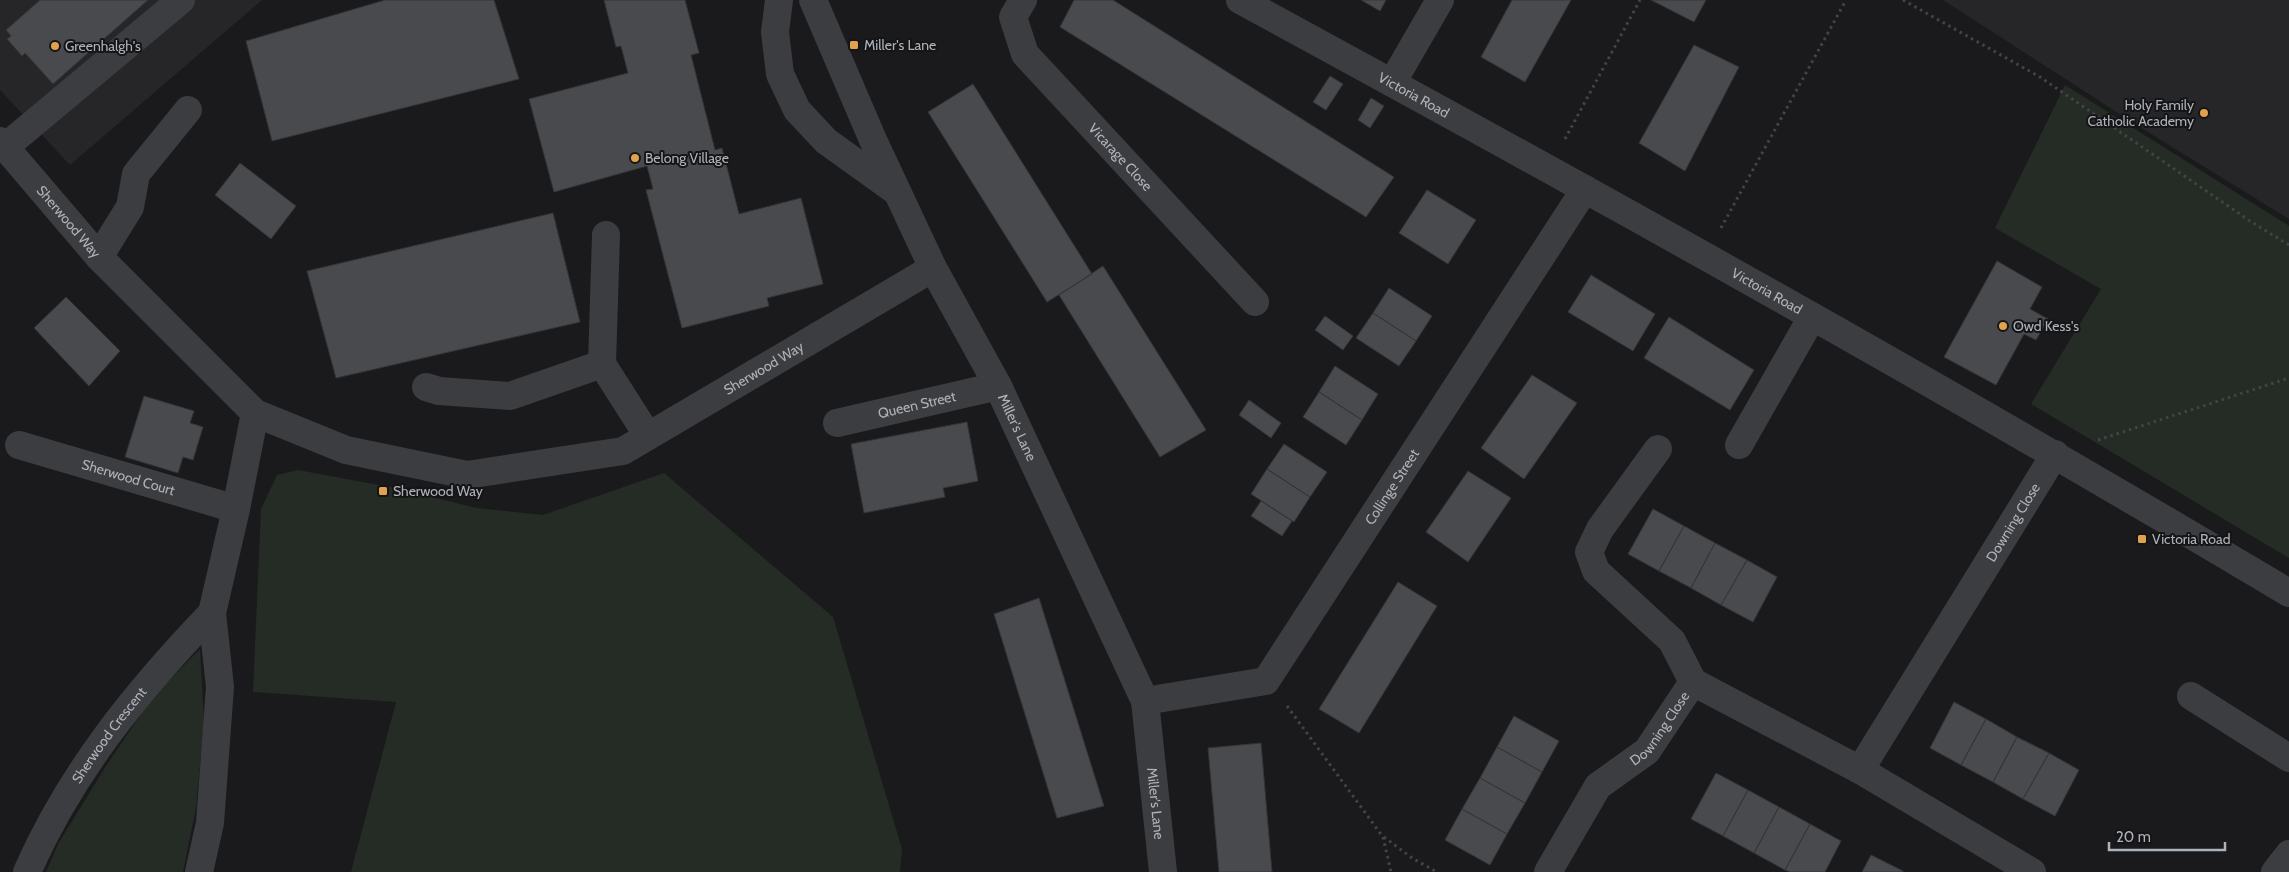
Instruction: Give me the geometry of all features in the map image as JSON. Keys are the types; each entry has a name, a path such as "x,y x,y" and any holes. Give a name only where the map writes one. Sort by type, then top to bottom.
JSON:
{"street":[{"path":"2,144 181,0"},
{"path":"779,0 775,32 780,74 798,110 826,141 898,193"},
{"name":"Miller's Lane","path":"814,0 898,193 933,268 998,386 1145,701 1163,872"},
{"name":"Vicarage Close","path":"1022,0 1013,17 1025,54 1255,302"},
{"name":"Victoria Road","path":"1240,0 1548,171 1585,189 2055,454 2289,593"},
{"path":"1392,83 1440,0"},
{"path":"100,257 130,208 136,174 188,110"},
{"name":"Sherwood Way","path":"2,144 100,257 255,413 346,450 467,475 623,451 933,268"},
{"name":"Collinge Street","path":"1266,681 1585,189"},
{"path":"606,235 602,364 648,436"},
{"path":"1739,445 1812,317"},
{"path":"426,388 439,391 510,396 602,364"},
{"name":"Queen Street","path":"837,423 998,386"},
{"path":"198,872 210,823 220,688 212,613 236,509 255,413"},
{"name":"Sherwood Court","path":"19,445 236,509"},
{"path":"1658,448 1600,529 1589,552 1596,571 1672,641 1693,682"},
{"name":"Downing Close","path":"1860,770 2055,454"},
{"name":"Sherwood Crescent","path":"27,872 44,833 87,761 160,666 212,613"},
{"path":"1145,701 1266,681"},
{"name":"Downing Close","path":"1548,872 1598,786 1647,751 1693,682 1860,770 2032,872"},
{"path":"2190,696 2289,758"},
{"path":"2275,872 2289,854"}],"path":[{"path":"1548,171 1640,0"},
{"path":"1706,257 1846,0"},
{"path":"1903,0 2040,77 2250,221 2289,244"},
{"path":"2055,454 2289,378"},
{"path":"1266,681 1294,715 1383,837 1412,858 1437,872"},
{"path":"1383,837 1391,872"}],"shaded area":[{"path":"0,0 262,0 70,165 0,90"},
{"name":"Holy Family Catholic Academy","path":"1943,0 2289,0 2289,219 2143,129"},
{"path":"2065,85 2289,226 2289,558 2031,404 2101,289 1995,228"},
{"path":"298,470 395,488 477,508 543,515 664,473 833,617 902,849 900,872 351,872 396,702 253,692 261,509 277,475"},
{"path":"200,649 204,722 196,808 183,872 46,872 58,844 106,766 152,698"}],"building":[{"name":"Greenhalgh's","path":"40,0 148,0 53,84 25,53 22,56 7,39 11,36 6,30"},
{"path":"385,0 494,0 519,79 272,141 246,41"},
{"name":"Belong Village","path":"604,0 685,0 699,53 691,55 715,150 722,148 739,214 801,198 823,284 767,298 769,306 682,328 646,190 653,189 647,166 554,192 529,99 628,73 621,46 616,47"},
{"path":"1074,0 1113,0 1394,177 1366,217 1060,27"},
{"path":"1361,0 1386,0 1380,11"},
{"path":"1512,0 1571,0 1525,82 1481,57"},
{"path":"1651,0 1706,0 1694,22"},
{"path":"1694,45 1739,67 1685,171 1639,143"},
{"path":"1330,76 1343,84 1326,110 1313,102"},
{"path":"973,84 1092,274 1047,302 928,112"},
{"path":"1371,98 1384,106 1370,128 1358,120"},
{"path":"240,163 296,206 271,239 215,195"},
{"path":"1427,190 1476,220 1448,264 1399,233"},
{"path":"553,213 580,322 336,378 307,271"},
{"name":"Owd Kess's","path":"1997,261 2042,287 2030,309 2048,319 2036,340 2024,334 1996,385 1944,357"},
{"path":"1103,266 1206,430 1160,457 1059,295"},
{"path":"1591,275 1655,314 1633,351 1568,312"},
{"path":"1389,288 1432,316 1416,341 1373,313"},
{"path":"66,297 120,351 89,386 34,328"},
{"path":"1373,313 1416,341 1399,366 1356,338"},
{"path":"1325,316 1353,336 1343,350 1315,330"},
{"path":"1669,317 1754,370 1730,410 1644,358"},
{"path":"1335,366 1378,394 1362,420 1319,392"},
{"path":"1532,375 1577,403 1524,479 1481,448"},
{"path":"1319,392 1362,420 1346,445 1303,417"},
{"path":"144,396 194,411 190,423 203,427 193,460 183,457 178,473 125,457"},
{"path":"1249,400 1281,423 1271,438 1239,415"},
{"path":"967,422 978,481 943,488 945,497 864,513 851,444"},
{"path":"1284,444 1327,472 1310,497 1267,469"},
{"path":"1267,469 1310,497 1294,522 1251,494"},
{"path":"1468,471 1511,498 1468,562 1426,532"},
{"path":"1261,501 1292,521 1282,536 1251,516"},
{"path":"1653,509 1684,526 1659,571 1628,554"},
{"path":"1684,526 1715,543 1691,588 1659,571"},
{"path":"1715,543 1747,560 1721,605 1691,588"},
{"path":"1747,560 1777,577 1753,622 1721,605"},
{"path":"1398,582 1437,606 1359,733 1319,709"},
{"path":"1039,598 1104,806 1057,818 994,614"},
{"path":"1954,702 1986,719 1961,765 1930,748"},
{"path":"1514,716 1559,741 1542,772 1497,747"},
{"path":"1986,719 2017,737 1993,782 1961,765"},
{"path":"2017,737 2049,753 2023,799 1993,782"},
{"path":"1261,743 1272,872 1219,872 1208,748"},
{"path":"1497,747 1542,772 1525,803 1480,778"},
{"path":"2049,753 2079,770 2055,816 2023,799"},
{"path":"1716,773 1748,790 1723,836 1691,819"},
{"path":"1480,778 1525,803 1507,834 1462,809"},
{"path":"1748,790 1779,807 1754,853 1723,836"},
{"path":"1779,807 1810,824 1785,870 1754,853"},
{"path":"1462,809 1507,834 1490,865 1445,840"},
{"path":"1810,824 1841,841 1825,872 1790,872 1785,870"},
{"path":"1871,855 1903,871 1903,872 1862,872"}],"place":[{"name":"Miller's Lane","path":"854,45"},
{"name":"Greenhalgh's","path":"55,46"},
{"name":"Holy Family Catholic Academy","path":"2204,113"},
{"name":"Belong Village","path":"635,158"},
{"name":"Owd Kess's","path":"2003,326"},
{"name":"Sherwood Way","path":"383,491"},
{"name":"Victoria Road","path":"2142,539"}]}
